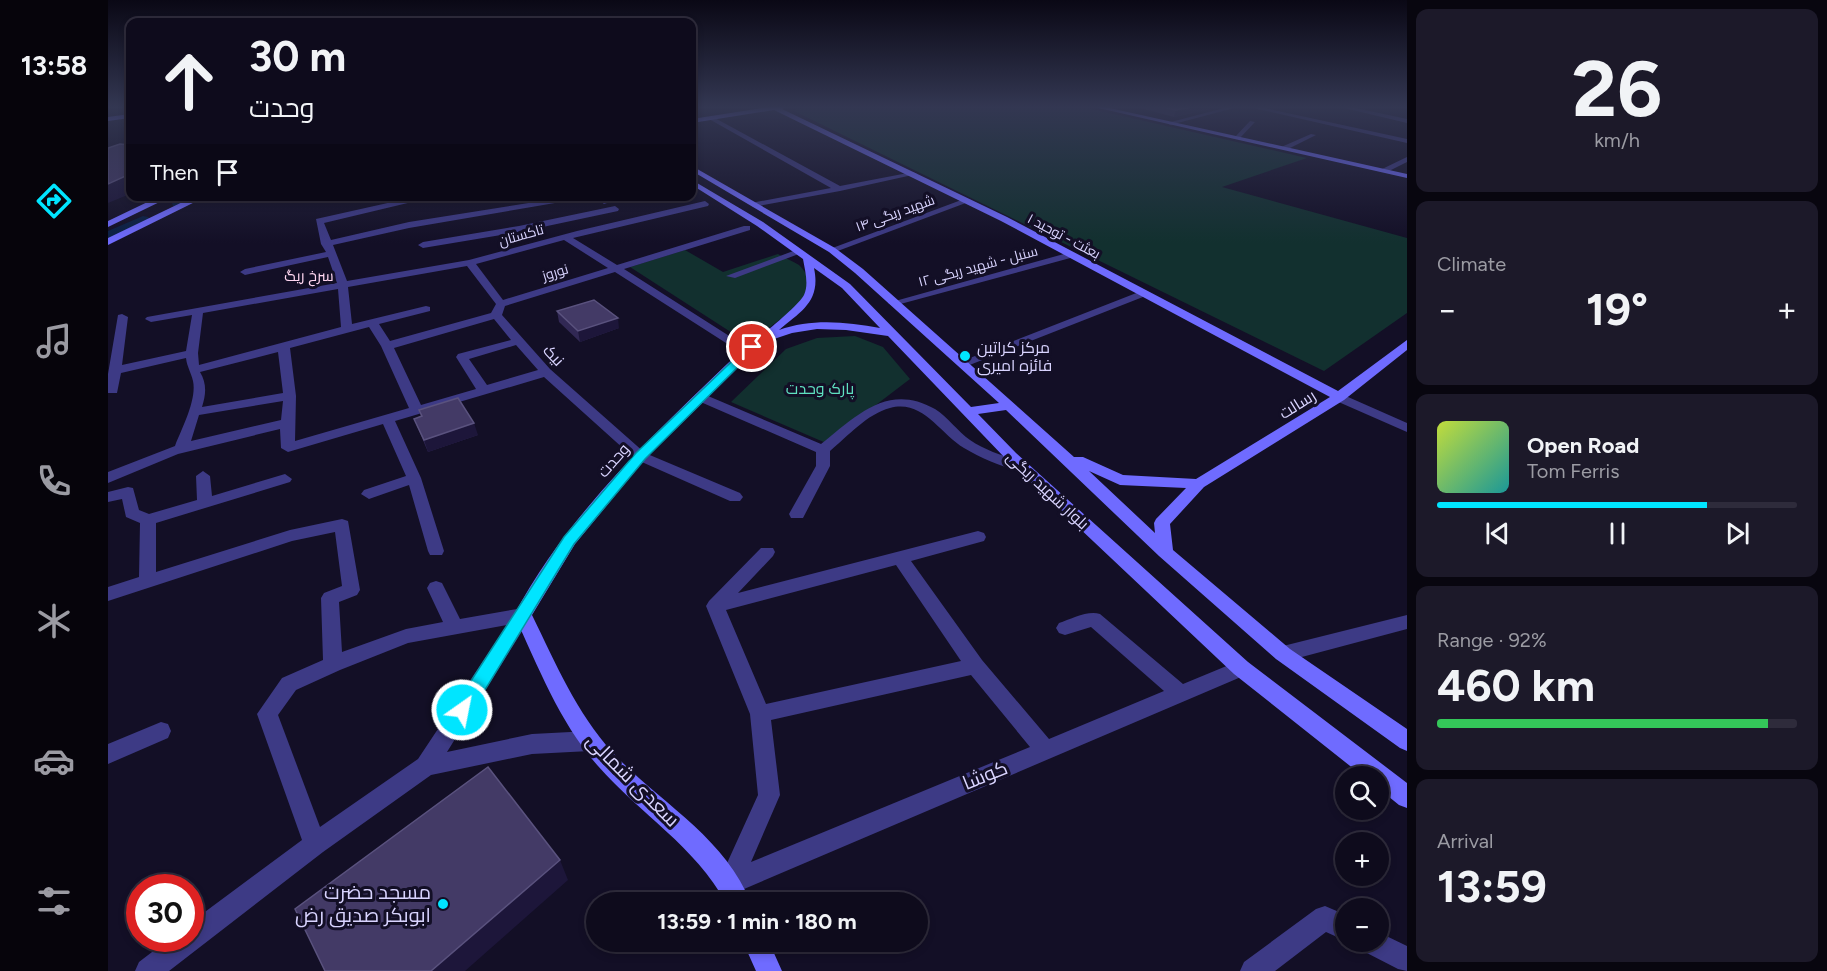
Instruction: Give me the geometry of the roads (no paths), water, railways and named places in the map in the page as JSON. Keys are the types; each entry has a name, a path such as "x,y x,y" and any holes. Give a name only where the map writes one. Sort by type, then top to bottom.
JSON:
{"street":[{"path":"773,152 840,189"},
{"name":"بعثت - توحید ۱","path":"869,152 1144,293 1339,397"},
{"path":"1302,152 1407,176"},
{"path":"1384,171 1407,159"},
{"path":"696,170 832,250 859,271 1053,445 1165,552 1282,654 1407,741"},
{"path":"756,205 913,174"},
{"name":"بلوار شهید ریگی","path":"696,184 760,224 846,286 1024,468 1241,668 1407,797"},
{"path":"108,224 158,201"},
{"path":"108,242 192,201"},
{"path":"245,272 328,249 404,214 425,201"},
{"path":"508,201 512,209"},
{"path":"347,328 343,285 318,221 512,209 561,201"},
{"path":"604,201 635,221"},
{"name":"شهید ریگی ۱۴","path":"832,250 967,201"},
{"name":"تاکستان","path":"151,319 343,285 427,257 470,263 580,232 705,204"},
{"path":"404,214 427,257 519,229 615,209"},
{"path":"139,210 167,213"},
{"path":"563,220 580,232"},
{"name":"نوروز","path":"387,346 747,228"},
{"path":"519,229 535,245"},
{"path":"566,237 730,341 752,347 790,329 818,324 890,333"},
{"path":"731,276 803,255 812,282 809,295 799,308 752,347"},
{"name":"سنبل - شهید ریگی ۱۲","path":"893,303 1071,255"},
{"name":"نیک","path":"470,263 519,341 546,372 640,456 735,497"},
{"path":"963,363 1144,293"},
{"path":"193,370 426,309"},
{"path":"182,447 195,412 199,380 193,370 192,353 198,310"},
{"path":"112,390 122,317"},
{"path":"372,322 387,346 417,410"},
{"path":"484,391 462,357 519,341"},
{"name":"رسالت","path":"1165,552 1162,523 1199,484 1339,397 1407,344"},
{"name":"وحدت","path":"523,615 569,540 640,456 752,347"},
{"path":"284,348 290,396 287,423 288,448 546,372"},
{"path":"116,370 192,353"},
{"path":"195,412 290,396"},
{"path":"701,397 823,450"},
{"path":"1339,397 1407,428"},
{"path":"823,450 884,403 903,401 931,412 967,444 1024,468"},
{"path":"967,411 1009,406"},
{"path":"388,419 414,478 436,551"},
{"path":"108,478 134,464 182,447 287,423"},
{"path":"1053,445 1093,469 1120,480 1199,484"},
{"path":"797,514 823,466 823,450"},
{"path":"203,476 205,503"},
{"path":"369,494 414,478"},
{"path":"108,497 128,492 132,513 148,520 285,479"},
{"path":"148,520 148,580"},
{"path":"108,594 290,536 342,525 351,590 330,598 333,664"},
{"path":"715,606 978,537"},
{"path":"715,606 767,552"},
{"path":"900,557 975,666 1046,750"},
{"path":"436,588 456,627"},
{"path":"715,606 760,714 769,795 734,892"},
{"path":"315,844 267,714 289,684 333,664 406,636 523,615"},
{"path":"204,928 315,844 426,766 523,615"},
{"name":"سعدی شمالی","path":"523,615 559,696 590,741 648,800 694,838 733,892"},
{"path":"1065,628 1094,619 1180,693"},
{"path":"1282,654 1407,622"},
{"path":"760,714 975,666"},
{"name":"کوشا","path":"736,892 1046,750 1241,668"},
{"path":"108,754 162,731"},
{"path":"426,766 532,744 590,741"},
{"path":"1253,971 1325,918 1335,923"},
{"path":"1389,951 1407,960"},
{"path":"148,971 173,952"},
{"path":"760,952 769,971"}],"waterway":[{"path":"178,203 182,201"},
{"path":"108,236 143,220"}],"place":[{"name":"مرکز کراتین فائزه امیری","path":"965,356"},
{"name":"مسجد حضرت ابوبکر صدیق رض","path":"443,904"}],"district":[{"name":"سرخ ریگ","path":"309,276"}],"park label":[{"name":"پارک وحدت","path":"820,388"}]}
